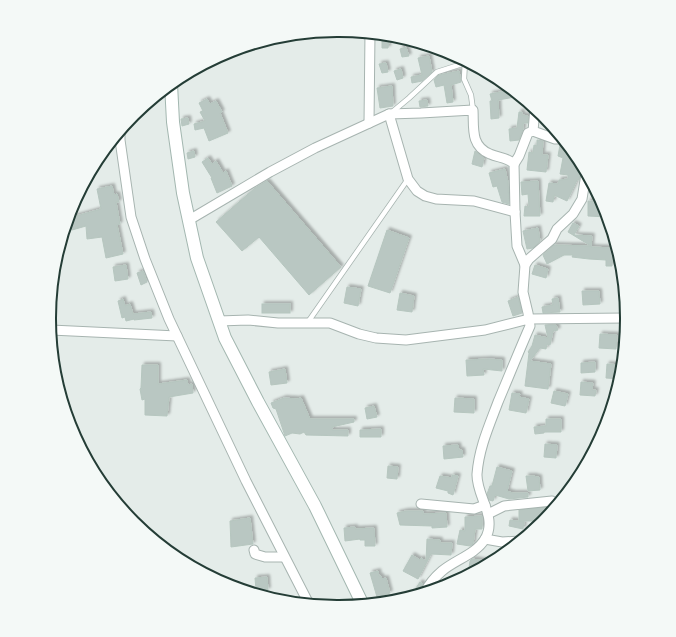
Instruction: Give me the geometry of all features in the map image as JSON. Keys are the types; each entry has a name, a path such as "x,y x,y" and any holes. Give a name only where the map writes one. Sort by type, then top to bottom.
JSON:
{"street":[{"path":"369,123 370,39"},
{"path":"171,92 173,122 183,193 197,258 225,338 314,506 359,599"},
{"path":"189,220 315,148 389,114 473,110 474,141 486,152 505,158 514,164"},
{"path":"389,114 408,179 417,191 425,196 436,199 474,201 514,212"},
{"path":"533,131 534,116"},
{"path":"429,585 442,571 475,550 485,539 489,528 487,509 482,498 477,476 482,444 530,326 523,292 525,265 517,246 514,212 514,164 519,156 528,133 533,131 555,139"},
{"path":"120,141 131,217 145,259 177,336 246,481 306,598"},
{"path":"525,265 529,259 552,239 557,229 573,214 582,199 585,183"},
{"path":"219,321 248,320 278,323 330,323 359,334 376,338 406,340 486,330 529,319 620,318"},
{"path":"57,330 177,336"},
{"path":"420,504 487,509 552,501"},
{"path":"485,539 502,542 510,542"},
{"path":"254,550 255,554 266,557 284,557"}],"lane":[{"path":"389,114 437,72 459,64"},
{"path":"465,67 464,79 471,95 473,110"},
{"path":"308,323 408,179"}],"building":[{"path":"382,41 389,41 388,48 382,48"},
{"path":"406,47 409,56 402,57 400,49"},
{"path":"429,56 432,72 422,81 412,83 411,77 422,75 418,58"},
{"path":"386,63 388,72 382,73 379,64"},
{"path":"401,69 403,78 397,80 394,71"},
{"path":"459,71 461,82 451,85 453,102 447,103 444,85 436,87 434,80 439,75"},
{"path":"392,86 393,106 380,108 377,88"},
{"path":"504,91 512,98 498,100 499,118 491,119 490,101 492,101 490,94"},
{"path":"207,99 210,104 216,101 222,112 220,113 228,133 209,141 204,128 195,130 194,124 205,121 200,112 203,111 199,103"},
{"path":"427,100 428,106 420,107 419,101"},
{"path":"519,112 522,112 522,115 528,116 528,123 523,123 523,129 519,140 510,141 509,129 517,128"},
{"path":"188,118 189,124 182,126 181,119"},
{"path":"537,140 543,141 542,155 548,155 546,172 527,170 529,152 533,153 534,145 537,146"},
{"path":"560,146 580,174 579,180 577,180 567,201 554,195 553,202 546,201 549,183 558,184 559,180 568,179 568,175 560,174 563,158 558,156"},
{"path":"194,151 195,157 188,159 187,153"},
{"path":"475,151 484,158 482,167 472,164"},
{"path":"208,158 212,164 216,161 223,173 226,171 232,186 217,193 212,178 202,162"},
{"path":"505,169 508,182 509,204 502,202 497,186 493,187 489,173"},
{"path":"267,181 341,267 309,295 259,237 242,251 216,222 255,188"},
{"path":"538,181 540,216 524,216 525,206 529,207 528,194 522,195 521,182"},
{"path":"112,186 114,195 117,194 119,202 116,202 120,224 117,225 123,254 106,258 102,237 87,239 86,226 72,230 71,227 76,216 101,209 97,189"},
{"path":"588,201 593,201 600,217 588,216"},
{"path":"573,223 579,226 574,235 592,236 591,247 610,248 612,257 612,266 606,266 606,260 572,257 573,255 564,255 547,264 543,255 554,245 591,246 568,232"},
{"path":"538,228 540,241 533,248 527,249 523,231"},
{"path":"387,230 409,238 390,293 368,286"},
{"path":"126,265 128,279 115,281 113,267"},
{"path":"535,265 548,269 546,278 532,274"},
{"path":"143,271 147,282 141,285 137,273"},
{"path":"347,287 361,289 358,306 344,303"},
{"path":"582,291 599,291 600,304 583,305"},
{"path":"400,293 414,296 412,312 397,310"},
{"path":"518,297 522,313 513,316 508,301"},
{"path":"558,298 560,312 543,313 542,307 553,305 552,299"},
{"path":"123,299 125,306 130,304 133,314 151,312 152,318 126,321 125,317 122,318 118,301"},
{"path":"262,304 290,304 290,313 262,313"},
{"path":"545,325 556,325 558,330 553,331 550,345 547,344 546,349 540,348 530,361 551,364 548,389 525,386 528,352 532,346 535,335 548,338"},
{"path":"600,334 617,335 616,349 599,348"},
{"path":"466,360 502,360 502,371 483,369 484,375 467,376"},
{"path":"595,362 595,372 581,373 581,363"},
{"path":"607,364 615,365 613,378 606,378"},
{"path":"142,365 158,365 158,384 187,380 188,385 192,384 193,393 169,397 167,416 145,415 145,399 142,400 140,389"},
{"path":"285,369 287,383 271,385 269,372"},
{"path":"581,382 593,383 592,390 596,390 595,396 580,395"},
{"path":"554,391 568,394 565,406 551,403"},
{"path":"512,393 520,394 519,397 529,399 526,413 509,410"},
{"path":"284,398 301,398 310,419 354,419 354,422 332,427 332,430 348,430 348,436 306,435 304,432 300,434 292,433 285,436 276,409 273,408 271,403"},
{"path":"455,398 474,399 474,413 454,412"},
{"path":"374,406 377,417 367,419 365,408"},
{"path":"546,419 561,419 561,432 544,432 535,434 534,427 546,426"},
{"path":"381,429 381,437 360,437 360,430"},
{"path":"545,444 557,445 556,458 544,457"},
{"path":"458,445 459,450 462,450 463,457 444,459 443,446"},
{"path":"388,466 398,467 397,479 387,478"},
{"path":"497,467 512,471 507,491 513,493 528,493 528,497 509,499 495,495 493,501 489,500 487,494 490,486 492,486"},
{"path":"452,475 458,476 453,495 448,493 448,491 436,488 440,476 452,478"},
{"path":"526,476 539,477 540,490 528,491"},
{"path":"547,507 534,521 519,521 519,510"},
{"path":"406,511 423,511 423,514 446,513 447,527 432,528 432,526 400,525 397,513"},
{"path":"482,516 482,529 475,529 473,544 470,546 457,544 460,530 465,531 465,517"},
{"path":"250,518 253,544 231,547 230,521"},
{"path":"510,520 524,522 523,529 509,526"},
{"path":"355,527 355,529 374,528 375,546 365,546 365,540 360,539 345,541 344,528"},
{"path":"427,539 440,540 440,543 452,543 451,555 431,554 418,579 403,571 412,555 420,560 421,558 426,561"},
{"path":"472,559 482,560 469,568 470,561"},
{"path":"378,571 379,576 381,576 382,579 386,578 390,593 377,597 370,573"},
{"path":"267,577 268,590 256,587 255,578"},
{"path":"420,582 423,584 422,587 416,589"}]}
